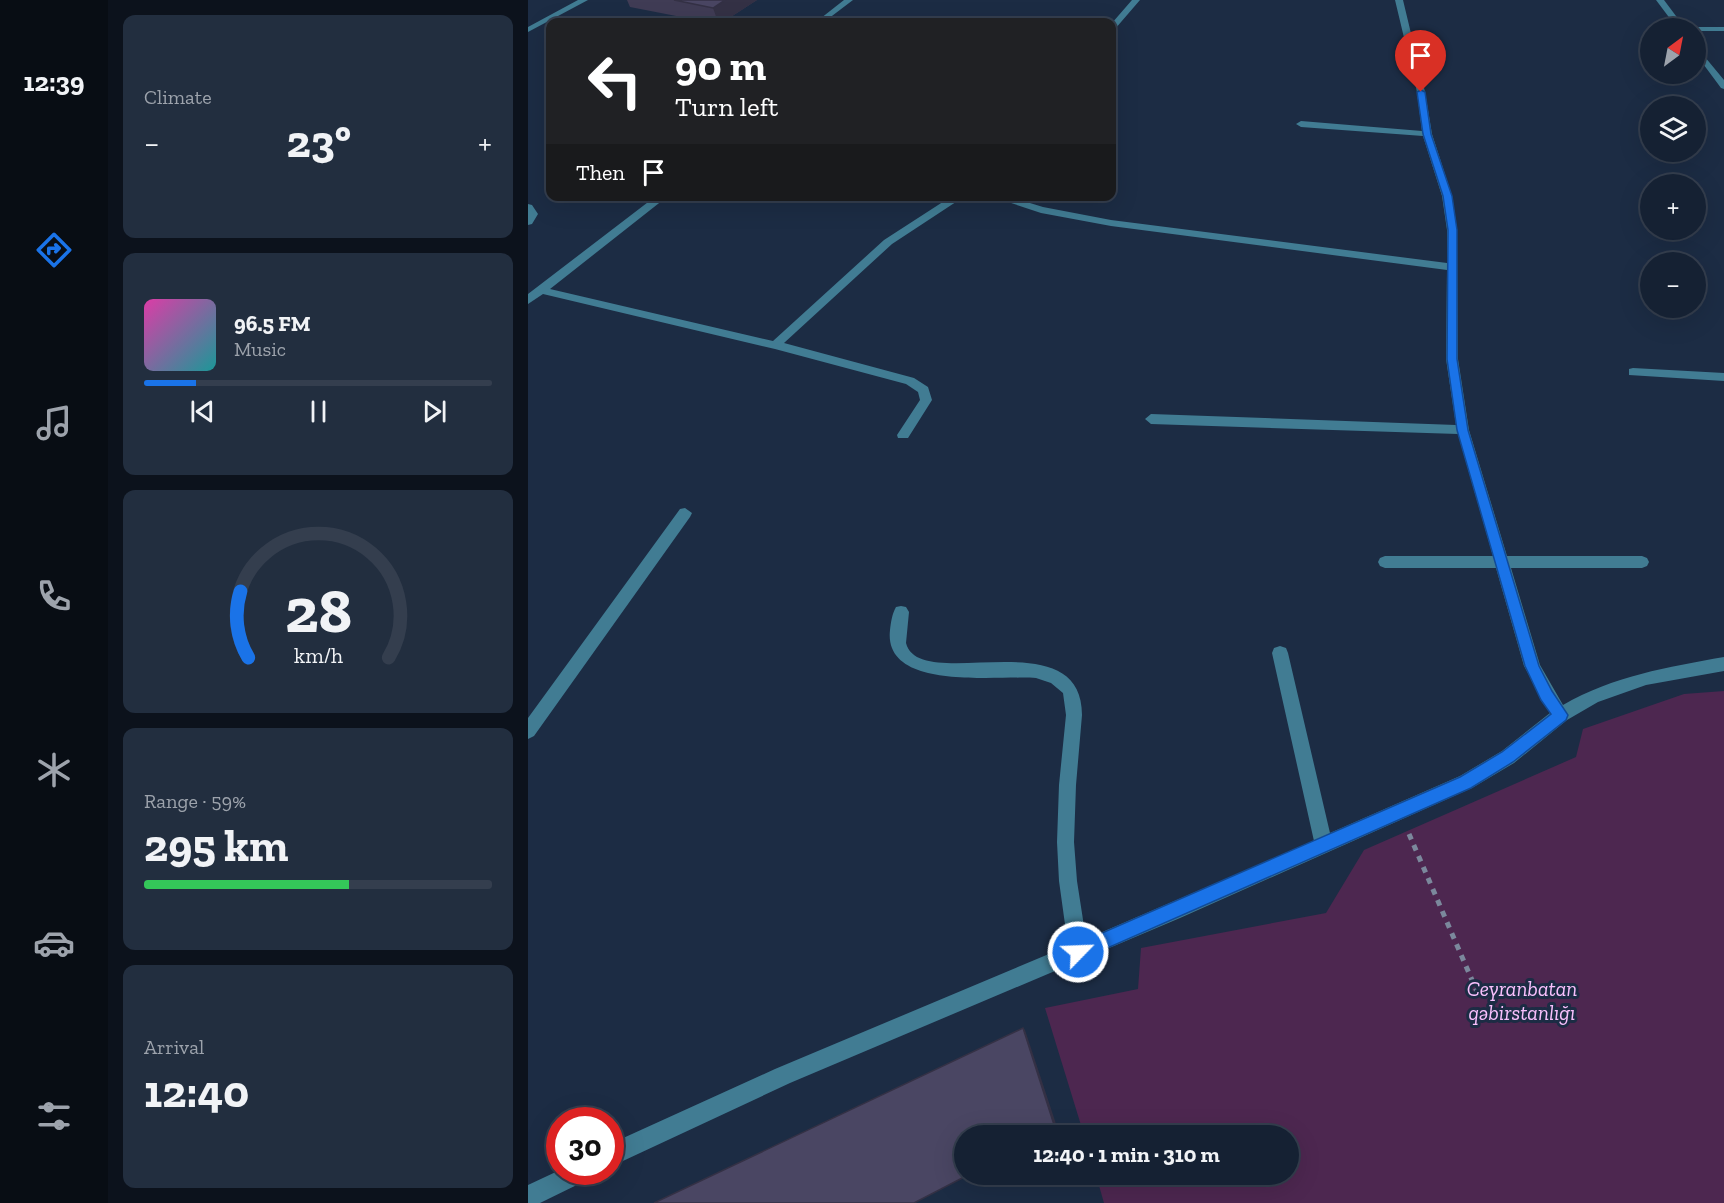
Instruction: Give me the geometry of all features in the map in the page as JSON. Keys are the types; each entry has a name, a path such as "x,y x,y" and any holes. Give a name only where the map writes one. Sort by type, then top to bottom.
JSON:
{"street":[{"path":"550,18 584,0"},
{"path":"825,18 849,0"},
{"path":"1116,22 1136,0"},
{"path":"1400,0 1421,92 1427,134 1447,196 1452,230 1452,359 1462,430 1532,666 1547,695 1561,715"},
{"path":"1660,0 1674,18"},
{"path":"528,30 546,20"},
{"path":"1706,29 1724,29"},
{"path":"1706,62 1724,86"},
{"path":"1300,124 1427,134"},
{"path":"528,300 657,201"},
{"path":"775,345 888,242 952,201"},
{"path":"1011,201 1041,210 1111,223 1452,267"},
{"path":"528,207 533,214 528,222"},
{"path":"541,290 775,345 910,381 924,390 926,400 903,435"},
{"path":"1633,372 1724,377"},
{"path":"1151,419 1462,430"},
{"path":"528,731 685,513"},
{"path":"1385,562 1642,562"},
{"path":"901,612 897,639 900,652 912,664 936,668 1039,672 1057,677 1069,688 1074,709 1066,806 1066,858 1078,952"},
{"path":"1280,652 1306,775 1324,845"},
{"path":"624,1149 861,1042 1078,952 1466,782 1499,762 1561,715 1593,696 1646,678 1724,664"},
{"path":"528,1197 552,1185"}],"path":[{"path":"1399,812 1478,994"}],"green space":[{"name":"Ceyranbatan qəbirstanlığı","path":"1724,691 1724,1203 1104,1203 1099,1185 1299,1185 1299,1125 1081,1125 1045,1008 1138,989 1141,948 1326,913 1364,850 1576,757 1583,729 1684,694"}],"building":[{"path":"674,0 725,0 713,8"},
{"path":"1023,1028 1054,1125 954,1125 954,1182 914,1203 654,1203"}],"route":[{"path":"1078,952 1466,782 1508,757 1561,715 1547,695 1532,666 1462,430 1452,359 1452,230 1447,196 1427,134 1421,92"}]}
